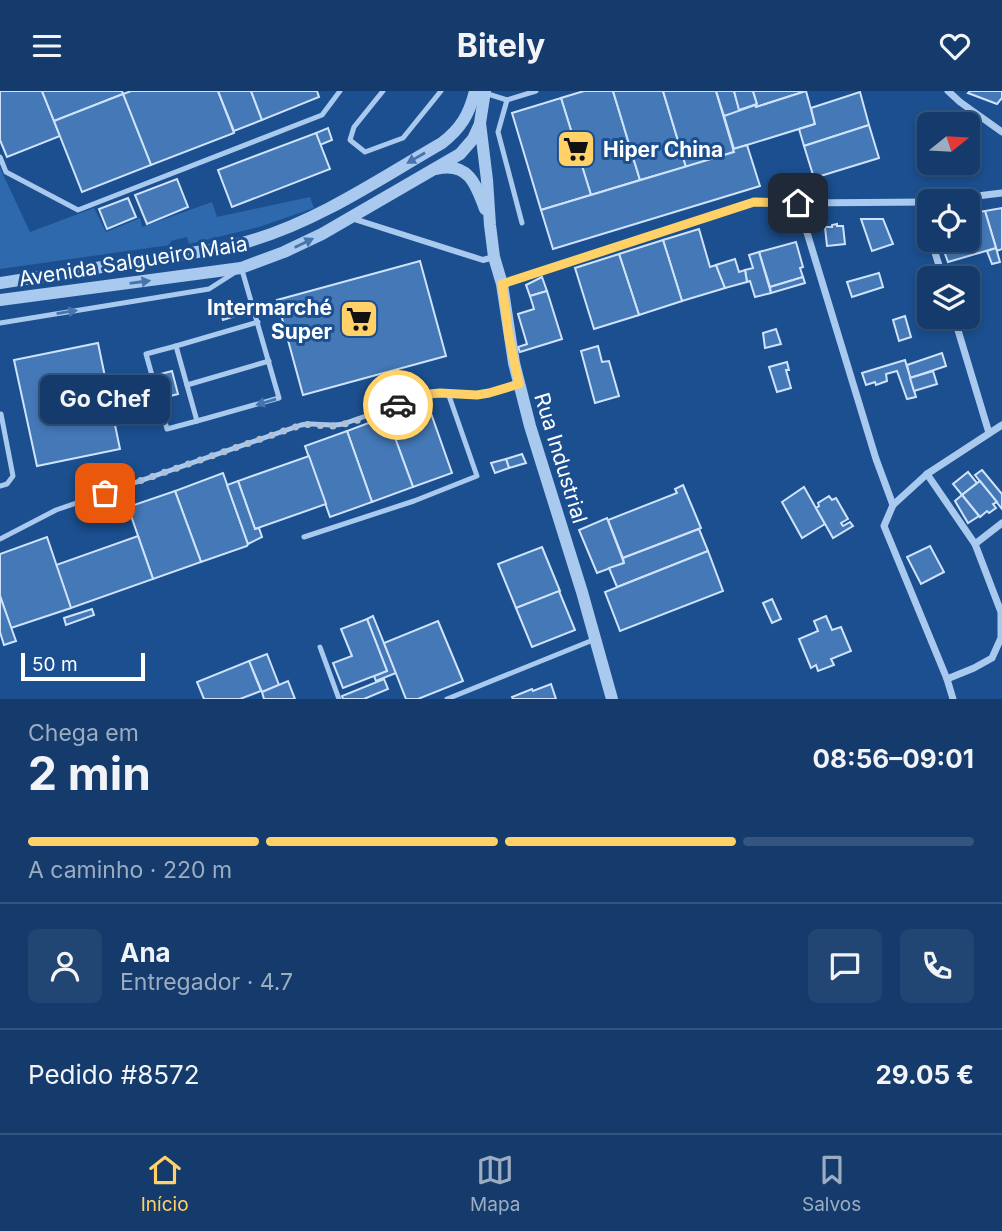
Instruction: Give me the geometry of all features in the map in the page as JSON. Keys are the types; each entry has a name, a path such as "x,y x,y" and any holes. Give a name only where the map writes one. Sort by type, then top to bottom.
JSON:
{"street":[{"path":"948,91 1002,132"},
{"name":"Avenida Salgueiro Maia","path":"0,283 216,249 276,232 342,200 442,143 455,133 481,92"},
{"name":"Rua Industrial","path":"481,92 480,123 494,257 502,284 519,384 612,699"},
{"name":"Avenida Salgueiro Maia","path":"0,300 241,268 322,234 460,154 473,139 480,123"},
{"name":"Rua Industrial","path":"429,171 453,167 467,173 478,190 490,225"},
{"path":"980,196 1002,193"},
{"path":"502,284 754,202 917,203"},
{"path":"798,203 876,459 893,505"},
{"path":"349,217 483,260 494,257"},
{"path":"958,329 989,433"},
{"path":"952,696 884,526 893,505 927,474 1002,425"},
{"path":"927,474 975,544 1001,612 1001,638 992,658 947,679"},
{"path":"975,544 1002,523"}],"lane":[{"path":"0,157 6,172 78,209 323,115 340,91"},
{"path":"383,91 354,127 349,140 365,152 402,138 441,91"},
{"path":"481,92 507,100 536,91"},
{"path":"507,100 498,131 522,223"},
{"path":"0,323 209,289 241,268 258,322 279,398 167,429 146,353 258,322"},
{"path":"176,346 197,421"},
{"path":"187,385 269,361"},
{"path":"0,539 56,510 301,425 343,424 429,394 477,395 519,384"},
{"path":"304,537 414,501 477,476 448,393"},
{"path":"0,413 13,476 7,484 0,486"},
{"path":"446,699 596,639"},
{"path":"320,647 339,699"}],"shaded area":[{"path":"0,168 30,232 94,208 106,232 140,218 142,227 212,202 217,217 310,197 314,208 259,227 189,244 187,237 171,241 170,245 0,269"}],"building":[{"path":"0,91 42,91 60,136 7,157 0,140"},
{"path":"42,91 122,91 123,94 54,121"},
{"path":"131,91 218,91 234,133 151,165 123,94"},
{"path":"218,91 251,91 262,120 234,131"},
{"path":"251,91 317,91 319,97 262,120"},
{"path":"584,91 613,91 640,180 591,195 561,98"},
{"path":"613,91 663,91 686,167 640,180"},
{"path":"663,91 716,91 734,152 686,167"},
{"path":"716,91 734,91 740,112 724,116"},
{"path":"734,91 753,91 757,104 739,110"},
{"path":"753,91 806,91 756,107"},
{"path":"806,91 815,124 734,149 724,116"},
{"path":"1002,91 1002,98 997,104 968,93"},
{"path":"860,92 869,125 804,146 799,129 815,124 811,108"},
{"path":"123,94 151,165 82,192 54,121"},
{"path":"561,98 591,195 541,210 512,113"},
{"path":"869,125 879,158 814,178 804,146"},
{"path":"328,128 332,140 320,145 316,133"},
{"path":"316,133 330,169 232,207 218,170"},
{"path":"747,145 760,186 553,249 541,210 734,152 733,149"},
{"path":"177,179 188,207 147,224 135,195"},
{"path":"128,198 136,217 107,229 99,209"},
{"path":"1002,208 1002,249 997,251 985,211"},
{"path":"985,211 996,248 948,262 944,252 980,252 980,212"},
{"path":"861,219 883,219 893,244 872,251"},
{"path":"837,224 843,226 845,244 827,246 825,227"},
{"path":"699,229 710,267 716,265 725,288 682,301 663,240"},
{"path":"663,240 682,301 639,315 619,254"},
{"path":"796,242 803,277 770,287 759,252"},
{"path":"996,248 1000,262 992,264 987,251"},
{"path":"759,252 771,293 755,297 750,281 747,282 745,270 753,268 749,255"},
{"path":"619,254 639,315 594,329 575,268"},
{"path":"735,259 739,272 745,270 747,282 725,288 716,265"},
{"name":"Intermarché Super","path":"420,261 446,356 303,395 277,300"},
{"path":"879,273 883,287 852,297 847,282"},
{"path":"542,277 547,291 530,296 526,285"},
{"path":"803,277 805,283 771,293 770,287"},
{"path":"547,291 562,339 520,352 518,347 527,344 518,314 534,309 530,296"},
{"path":"235,304 238,315 223,320 220,308"},
{"path":"905,316 911,337 899,341 893,320"},
{"path":"776,329 781,344 765,348 763,333"},
{"path":"98,343 120,449 37,466 14,360"},
{"path":"598,346 602,362 609,361 619,396 595,403 581,351"},
{"path":"942,353 946,366 910,378 907,365"},
{"path":"905,360 916,397 907,399 897,371 886,374 887,381 866,385 862,373"},
{"path":"787,362 789,370 786,370 791,388 777,392 769,367"},
{"path":"172,371 178,394 144,403 138,380"},
{"path":"933,371 937,384 914,391 910,378"},
{"path":"427,402 452,473 413,487 387,416"},
{"path":"387,416 413,487 372,502 347,431"},
{"path":"347,431 372,502 330,517 305,446"},
{"path":"522,454 526,463 509,468 506,459"},
{"path":"309,456 326,504 255,529 238,481"},
{"path":"506,459 509,468 495,473 491,463"},
{"path":"982,470 1002,494 1002,509 975,475"},
{"path":"968,472 977,483 962,495 953,484"},
{"path":"223,473 248,544 201,562 175,491"},
{"path":"238,481 255,529 259,528 262,537 248,544 227,485"},
{"path":"980,481 997,502 993,504 996,508 980,517 962,495"},
{"path":"683,485 701,528 623,558 608,520 677,493 675,489"},
{"path":"804,487 825,524 802,538 782,502"},
{"path":"175,491 201,562 153,579 128,507"},
{"path":"962,495 979,516 968,523 955,501"},
{"path":"829,496 832,500 836,498 848,519 841,523 843,526 850,522 853,526 833,538 816,508 818,503"},
{"path":"607,518 624,563 597,573 579,530"},
{"path":"699,529 708,551 617,587 609,568 624,563 623,558"},
{"path":"138,536 153,579 71,608 56,565"},
{"path":"47,537 71,608 11,628 0,596 0,554"},
{"path":"930,546 944,572 921,584 907,557"},
{"path":"542,547 560,591 516,608 498,564"},
{"path":"708,551 723,591 620,631 605,592"},
{"path":"559,591 575,630 532,647 516,608"},
{"path":"0,596 16,641 4,645 0,632"},
{"path":"772,599 781,619 772,623 763,603"},
{"path":"92,609 94,615 66,625 64,618"},
{"path":"373,616 396,673 376,681 374,676 387,671 367,619"},
{"path":"826,616 832,630 841,627 851,651 831,659 834,665 818,671 816,665 811,668 799,639 818,631 814,621"},
{"path":"367,619 387,671 343,688 333,663 352,656 341,629"},
{"path":"438,621 463,681 418,699 406,699 384,643"},
{"path":"267,654 279,685 262,692 249,661"},
{"path":"249,661 261,691 240,699 204,699 197,682"},
{"path":"384,679 388,689 364,699 343,699 342,696"},
{"path":"288,681 295,699 264,699 262,692"},
{"path":"551,684 556,699 512,697 532,689 533,691"}],"way so far":[{"path":"105,493 301,425 343,424 398,405"}],"place":[{"name":"Hiper China","path":"576,149"},
{"name":"Intermarché Super","path":"359,319"},
{"name":"Go Chef","path":"105,493"}],"route":[{"path":"398,405 429,394 477,395 519,384 502,284 754,202 798,203"}]}
